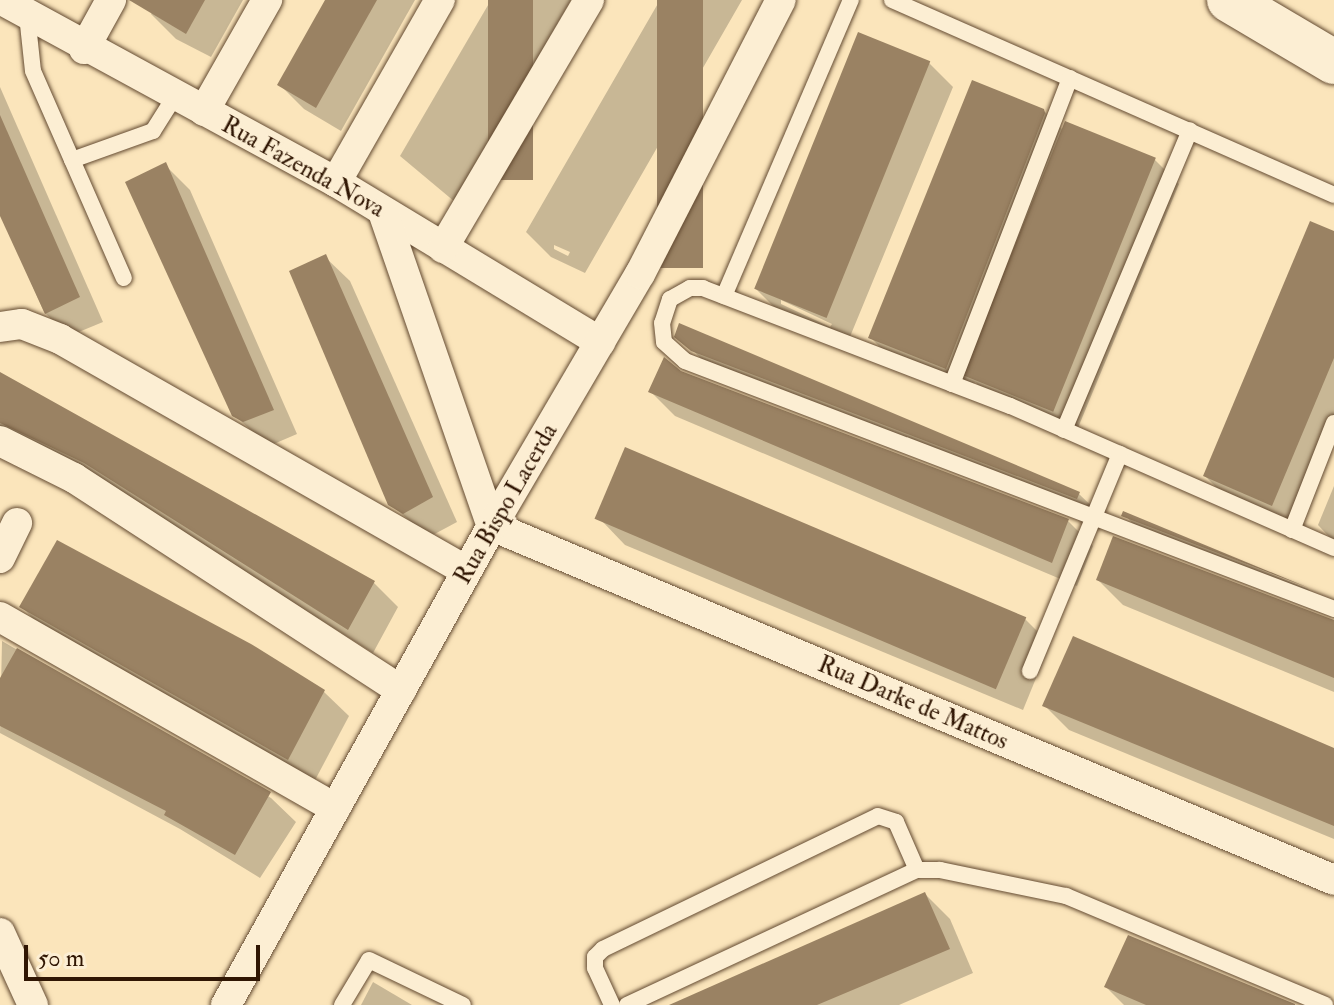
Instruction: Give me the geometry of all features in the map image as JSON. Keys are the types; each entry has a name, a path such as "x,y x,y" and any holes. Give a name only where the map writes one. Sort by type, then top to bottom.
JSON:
{"main road":[{"path":"1229,0 1334,62"}],"street":[{"path":"84,49 111,0"},
{"path":"204,111 267,0"},
{"path":"336,182 440,0"},
{"path":"443,248 589,0"},
{"name":"Rua Bispo Lacerda","path":"226,1005 492,526 600,342 781,0"},
{"name":"Rua Fazenda Nova","path":"14,7 84,49 336,182 600,342"},
{"path":"383,212 492,526"},
{"path":"0,327 22,324 60,339 467,571"},
{"path":"0,441 74,478 401,690"},
{"path":"0,558 17,523"},
{"name":"Rua Darke de Mattos","path":"492,526 1334,880"},
{"path":"0,617 335,808"},
{"path":"0,933 33,1005"}],"lane":[{"path":"724,296 851,0"},
{"path":"892,0 1334,195"},
{"path":"14,7 33,71 124,278"},
{"path":"952,384 1070,78"},
{"path":"72,160 153,131 175,96"},
{"path":"1064,430 1190,130"},
{"path":"1334,548 1064,430 724,296 690,288 670,299 662,323 664,342 675,354 1334,609"},
{"path":"1292,530 1334,423"},
{"path":"1030,671 1120,454"},
{"path":"612,1005 595,968 595,957 603,949 878,816 896,822 917,870"},
{"path":"627,1005 917,870 940,870 1066,896 1325,1005"},
{"path":"342,1005 369,960 454,1003"}],"building":[{"path":"129,0 205,0 186,34"},
{"path":"325,0 377,0 316,108 277,85"},
{"path":"488,0 533,0 533,180 488,180"},
{"path":"657,0 703,0 703,268 657,268"},
{"path":"858,32 930,61 827,318 754,289"},
{"path":"972,80 1044,109 1045,113 946,369 868,338"},
{"path":"0,115 80,297 45,314 0,216"},
{"path":"1065,121 1156,158 1053,412 962,375"},
{"path":"166,162 274,410 243,422 232,416 125,182"},
{"path":"1310,221 1334,231 1334,358 1272,506 1203,476"},
{"path":"326,254 433,497 403,514 388,505 289,271"},
{"path":"679,323 1080,492 1077,499 691,351 674,337"},
{"path":"664,357 681,371 1069,519 1052,563 648,392"},
{"path":"0,372 375,581 348,630 84,463 0,423"},
{"path":"625,447 1026,617 996,689 595,519"},
{"path":"1123,511 1309,588 1121,516"},
{"path":"1113,536 1334,620 1334,678 1096,580"},
{"path":"57,540 251,644 325,690 288,760 19,607"},
{"path":"1073,636 1334,748 1334,826 1042,706"},
{"path":"17,648 271,792 235,855 164,815 166,811 0,726 0,678"},
{"path":"925,892 950,949 817,1005 669,1005"},
{"path":"1128,935 1295,1005 1146,1005 1104,987"}]}
